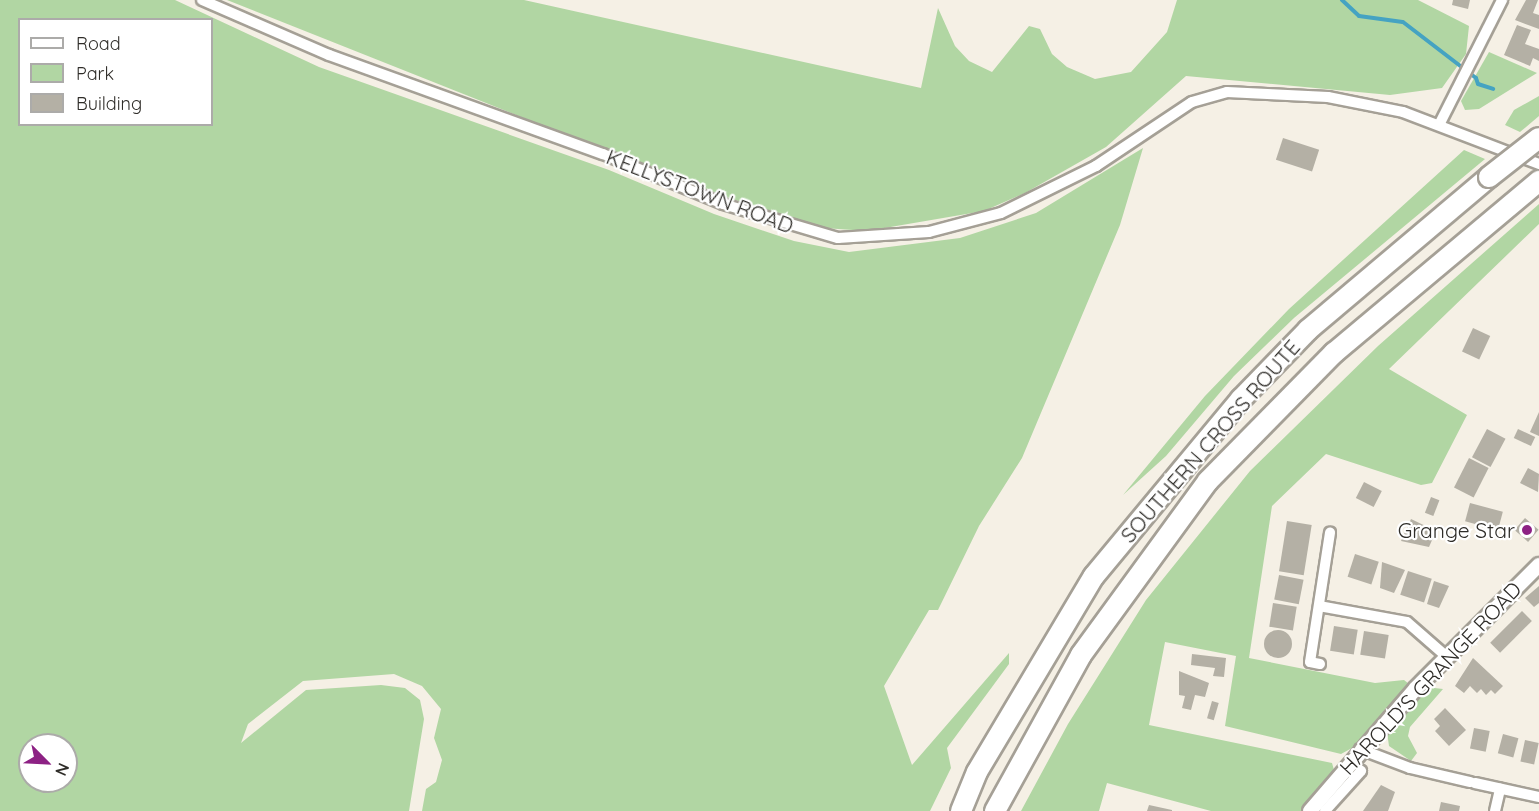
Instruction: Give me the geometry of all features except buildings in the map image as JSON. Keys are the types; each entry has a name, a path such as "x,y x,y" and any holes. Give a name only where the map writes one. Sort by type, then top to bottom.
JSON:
{"highway":[{"name":"SOUTHERN CROSS ROUTE","path":"961,811 977,772 1094,576 1241,399 1308,330 1489,177 1539,138"},
{"name":"SOUTHERN CROSS ROUTE","path":"995,811 1081,655 1208,481 1334,353 1539,181"}],"street":[{"name":"KELLYSTOWN ROAD","path":"202,0 329,55 603,154 723,204 838,238 929,232 1001,213 1096,166 1192,102 1227,92 1328,97 1440,123 1539,164"},
{"path":"1440,123 1502,0"},
{"path":"1320,664 1310,662 1330,533"},
{"name":"HAROLD'S GRANGE ROAD","path":"1325,811 1328,797 1360,749 1446,656 1539,565"},
{"path":"1318,606 1407,622 1446,656"},
{"path":"1360,749 1410,768 1539,797"},
{"name":"HAROLD'S GRANGE ROAD","path":"1310,811 1361,771"},
{"path":"1495,811 1500,789"}],"green space":[{"path":"0,0 175,0 319,67 609,170 714,214 794,241 849,252 960,238 1036,213 1143,148 1120,225 1022,458 979,526 938,610 929,610 884,686 912,765 1009,653 1009,664 947,748 951,768 930,811 422,811 426,789 436,782 442,760 434,738 441,709 422,686 394,674 303,681 248,724 241,743 306,690 381,685 405,688 420,700 424,719 409,811 0,811"},
{"path":"227,0 524,0 921,88 938,8 955,46 969,61 992,72 1029,26 1040,29 1052,54 1067,67 1095,79 1131,72 1167,32 1177,0 1418,0 1469,26 1466,54 1442,88 1390,95 1186,76 1106,147 1025,193 984,211 867,231 824,228 710,192"},
{"path":"1489,52 1537,73 1479,109 1465,110 1461,101"},
{"path":"1539,96 1539,116 1520,132 1505,125 1514,110"},
{"path":"1464,150 1485,159 1294,318 1234,376 1166,456 1123,495 1205,396 1289,309"},
{"path":"1539,204 1539,224 1389,369 1467,415 1432,483 1421,485 1326,454 1272,506 1249,658 1375,683 1404,680 1409,684 1352,748 1341,754 1225,726 1236,656 1165,642 1149,725 1332,763 1334,770 1304,811 1211,811 1107,783 1099,811 1021,811 1068,724 1146,600 1250,471 1378,346"},
{"path":"1426,687 1443,689 1410,727 1408,736 1417,753 1411,761 1389,746 1387,732"}],"waterway":[{"path":"1342,0 1359,16 1403,22 1476,78 1478,84 1493,89"}],"place":[{"name":"Grange Star","path":"1527,530"}]}
